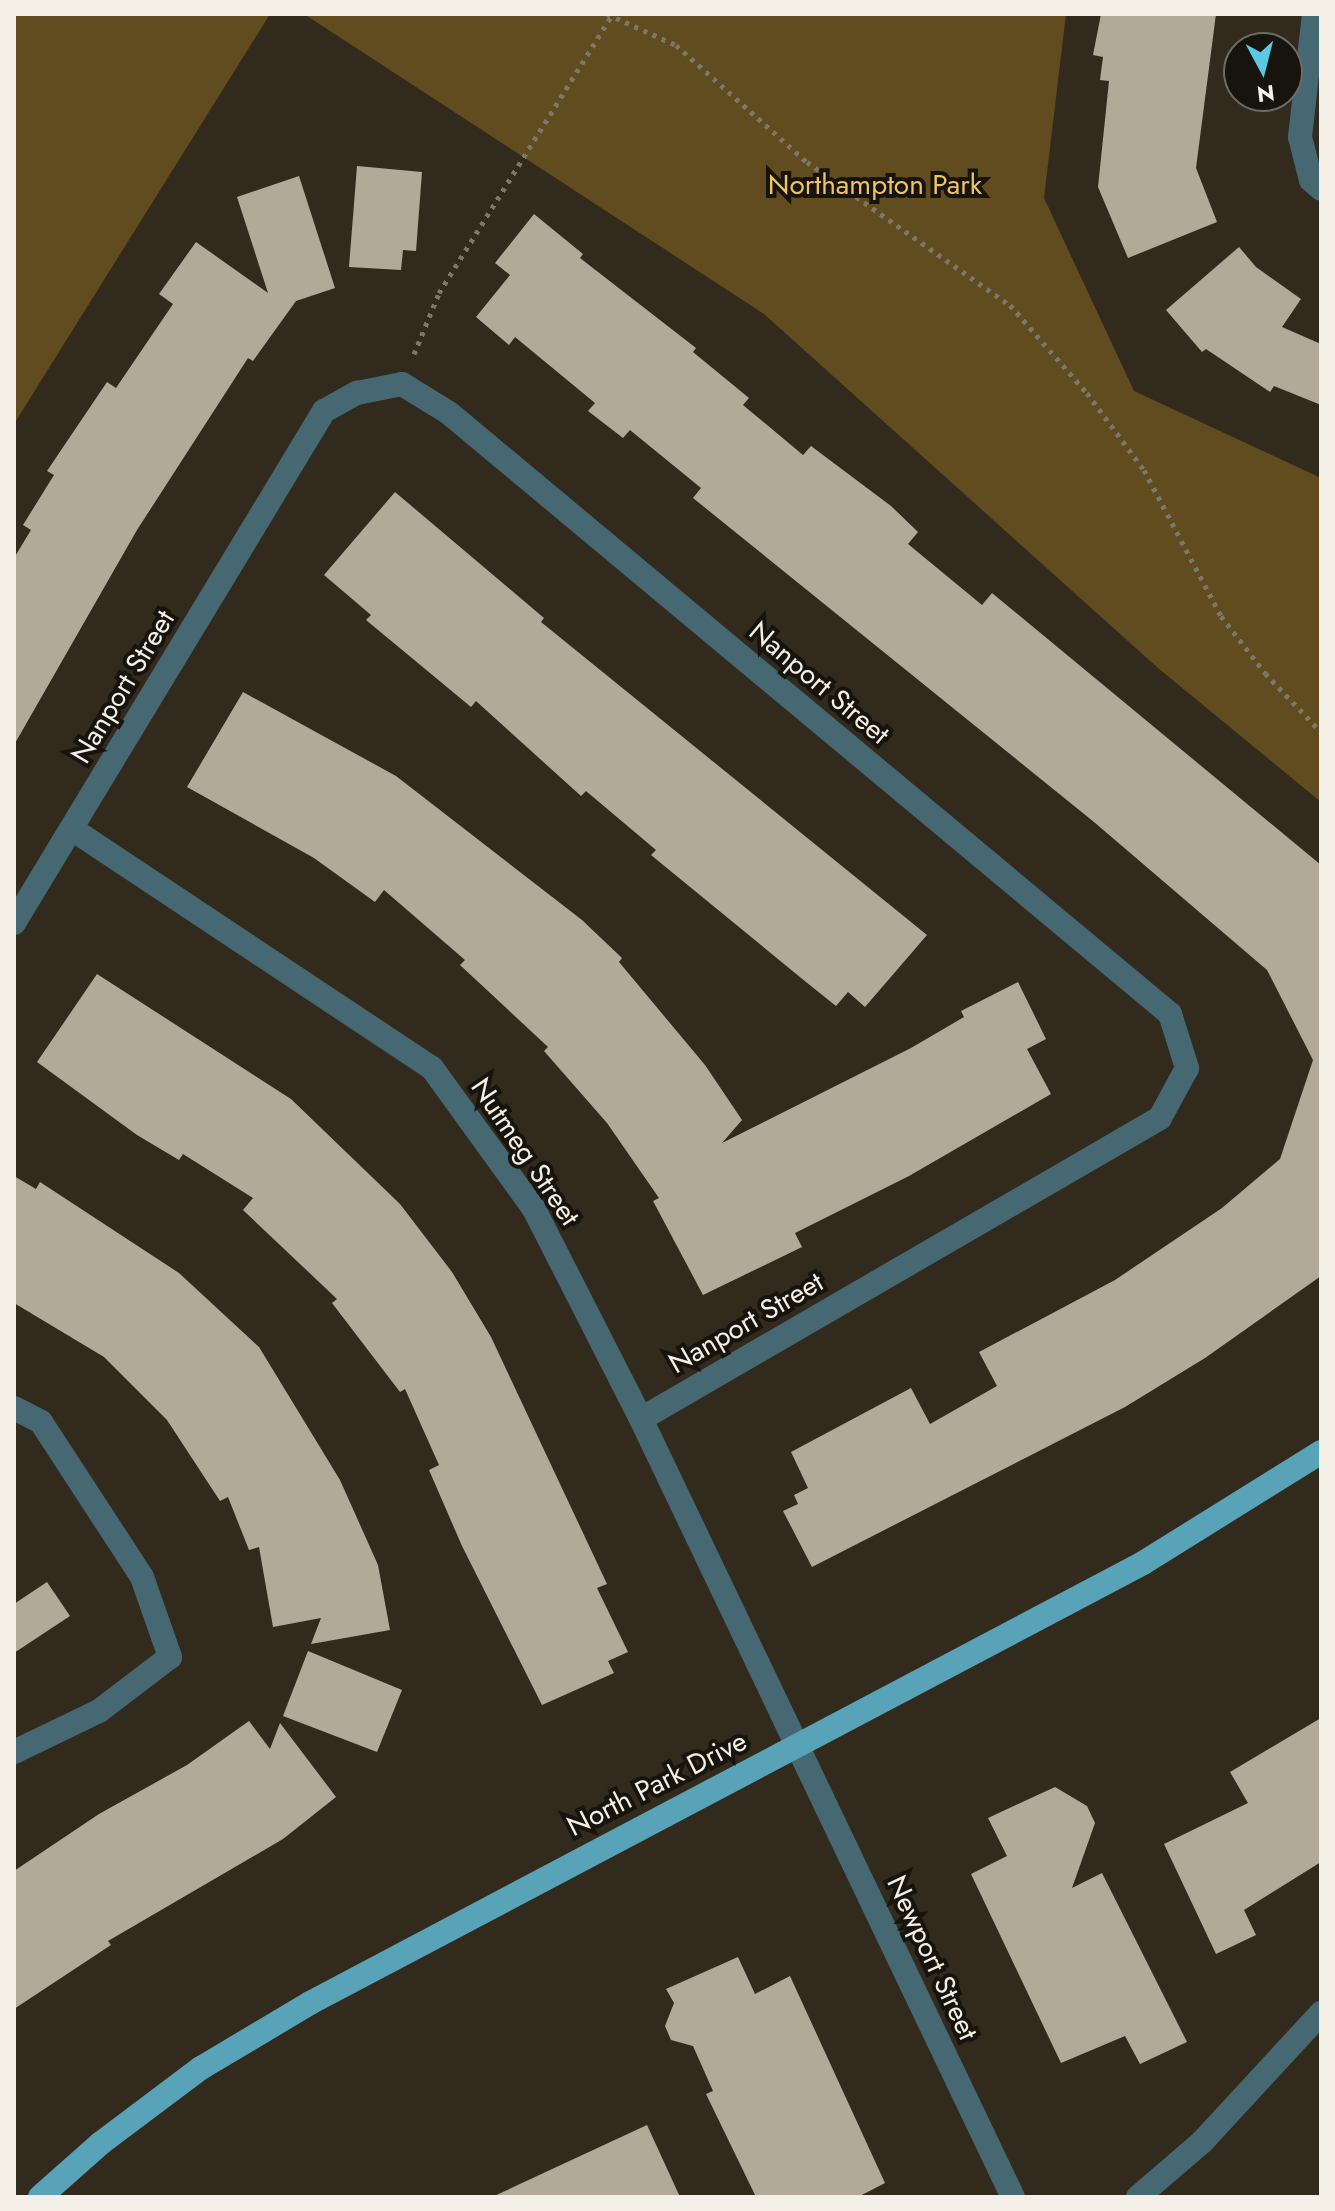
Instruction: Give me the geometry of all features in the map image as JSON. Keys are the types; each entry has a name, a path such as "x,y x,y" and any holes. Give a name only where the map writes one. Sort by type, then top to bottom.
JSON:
{"main road":[{"name":"North Park Drive","path":"40,2197 101,2143 201,2068 310,2003 1143,1563 1321,1452"}],"street":[{"path":"1314,14 1300,137 1311,180 1321,189"},
{"name":"Nanport Street","path":"14,923 324,411 357,393 402,384 449,413 1170,1014 1187,1068 1160,1118 641,1419"},
{"name":"Nutmeg Street","path":"72,829 432,1068 534,1209 641,1419 798,1745"},
{"path":"14,1408 41,1422 142,1577 170,1657 99,1711 14,1752"},
{"name":"Newport Street","path":"798,1745 1013,2197"},
{"path":"1138,2197 1202,2142 1321,2013"}],"path":[{"path":"402,384 439,293 610,14 676,45 807,162 1010,305 1087,393 1144,470 1221,616 1265,673 1321,732"}],"green space":[{"path":"14,14 270,14 14,424"},
{"name":"Northampton Park","path":"304,14 1066,14 1044,198 1134,391 1321,478 1321,802 1158,668 764,314"}],"building":[{"path":"1101,14 1216,14 1196,168 1217,222 1128,258 1098,187 1109,81 1100,80 1103,57 1093,55"},
{"path":"357,166 422,172 416,251 403,250 401,270 349,267"},
{"path":"299,176 335,288 296,301 253,361 248,358 137,530 14,745 14,558 31,530 23,525 54,475 47,471 107,382 116,388 173,304 159,294 196,242 268,293 237,197"},
{"path":"534,214 583,254 580,258 696,348 693,352 749,398 743,405 803,455 811,446 891,506 918,532 908,544 982,605 992,593 1321,865 1321,1276 1205,1358 1125,1407 812,1567 783,1511 798,1504 794,1495 808,1488 791,1452 911,1388 930,1424 997,1386 979,1352 1115,1280 1222,1208 1280,1159 1313,1060 1267,970 1094,822 693,498 701,488 630,430 623,438 588,411 595,403 515,337 509,345 476,317 510,275 495,263"},
{"path":"1239,247 1256,267 1301,299 1282,327 1321,344 1321,405 1274,386 1270,392 1206,349 1202,352 1166,310"},
{"path":"395,492 544,618 541,622 927,935 865,1007 848,992 836,1006 651,855 656,850 586,791 581,796 476,701 471,707 366,620 371,615 324,575"},
{"path":"243,692 396,776 582,920 622,958 619,962 705,1065 742,1120 722,1143 911,1048 964,1017 961,1011 1018,982 1046,1039 1027,1049 1051,1094 909,1176 795,1233 802,1247 703,1295 653,1201 659,1198 607,1123 544,1051 548,1047 460,965 465,960 384,890 375,902 314,858 187,787"},
{"path":"97,974 291,1099 400,1204 452,1272 491,1337 607,1584 597,1588 628,1652 608,1661 614,1673 542,1705 462,1546 429,1470 439,1465 405,1389 400,1392 332,1303 337,1299 243,1210 253,1198 183,1154 179,1160 137,1135 37,1062"},
{"path":"14,1176 36,1189 40,1182 179,1273 259,1347 340,1480 378,1565 390,1630 311,1644 321,1618 273,1627 259,1547 249,1550 228,1497 220,1501 167,1420 104,1357 14,1303"},
{"path":"47,1582 70,1616 14,1653 14,1604"},
{"path":"308,1651 402,1690 377,1752 283,1716"},
{"path":"1321,1718 1321,1862 1244,1910 1256,1935 1216,1954 1164,1844 1248,1803 1230,1772"},
{"path":"249,1721 270,1749 280,1723 336,1797 283,1839 108,1941 111,1945 14,2009 14,1871 99,1814 187,1765"},
{"path":"1055,1787 1087,1806 1095,1823 1072,1888 1102,1873 1187,2042 1140,2064 1125,2036 1061,2063 971,1874 1007,1856 988,1818"},
{"path":"738,1957 755,1994 790,1976 885,2183 858,2197 756,2197 706,2094 713,2091 693,2046 671,2040 665,2026 674,2003 666,1989"},
{"path":"647,2125 680,2197 492,2197"}]}
